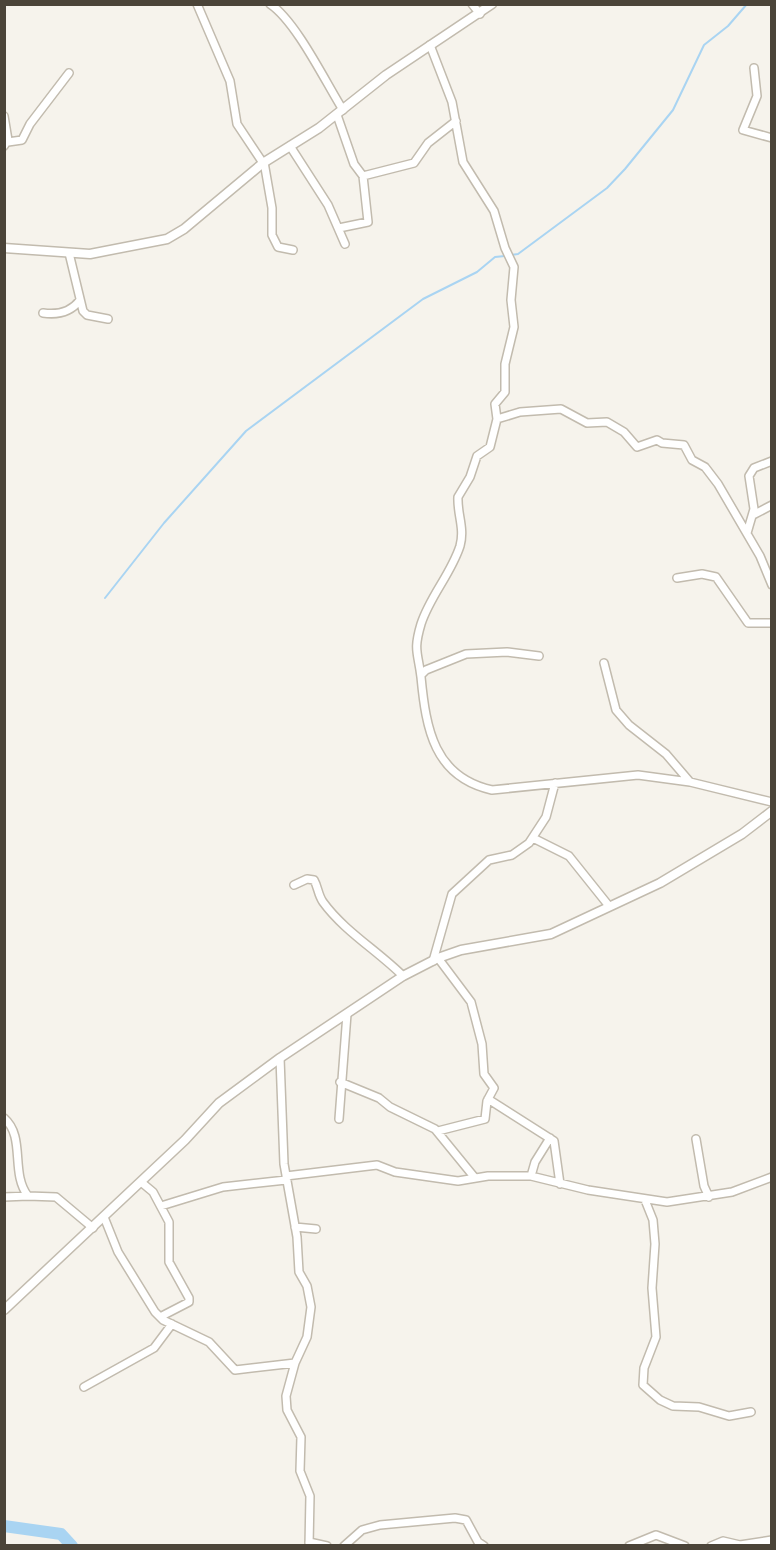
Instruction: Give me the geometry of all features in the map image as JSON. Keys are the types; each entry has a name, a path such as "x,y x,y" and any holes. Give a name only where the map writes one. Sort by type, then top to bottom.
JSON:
{"street":[{"path":"197,4 230,81 237,124 264,162 272,208 272,235 278,248 292,250"},
{"path":"270,4 282,14 302,41 340,113 354,164 363,176 368,222 339,228"},
{"path":"472,4 480,14"},
{"path":"4,248 101,253 167,239 264,162 340,113 386,75 492,4"},
{"path":"430,45 448,86 463,162 494,211 505,248 514,267 511,300 514,327 505,364 505,392 495,404 497,419 490,447 477,456 470,477 458,497 463,527 460,547 421,625 415,649 422,698 433,741 440,755 456,775 472,785 492,790 620,775 690,782 771,802"},
{"path":"754,68 757,96 743,130 771,138"},
{"path":"4,116 6,144 22,140 30,124 69,73"},
{"path":"363,176 414,163 428,143 456,121"},
{"path":"290,146 328,205 345,244"},
{"path":"69,253 76,273 80,300 87,315 108,319"},
{"path":"43,313 60,313 73,307 80,300"},
{"path":"497,419 519,412 561,410 587,423 607,422 624,432 638,447 657,440 662,443 684,445 692,460 709,470 766,567 771,585"},
{"path":"747,533 753,515 748,476 754,468 771,461"},
{"path":"753,515 771,506"},
{"path":"677,578 712,575 723,583 748,623 771,623"},
{"path":"420,675 426,670 466,654 507,652 539,656"},
{"path":"604,663 616,710 628,725 666,754 690,782"},
{"path":"436,959 452,894 489,860 512,855 533,837 546,817 555,783"},
{"path":"4,1310 141,1182 219,1103 280,1058 403,976 436,959 461,950 551,934 660,883 742,834 771,811"},
{"path":"533,837 569,856 609,906"},
{"path":"294,885 308,879 314,880 327,908 369,949 390,963 403,976"},
{"path":"436,959 471,1002 482,1044 484,1074 494,1088 488,1099 485,1119 438,1131"},
{"path":"339,1119 340,1082 347,1014"},
{"path":"280,1058 286,1178 295,1227 299,1272 307,1286 311,1307 307,1337 287,1386 286,1404 301,1437 300,1471 310,1496 309,1544 327,1545"},
{"path":"340,1082 379,1098 390,1107 438,1131 475,1178"},
{"path":"488,1099 522,1123 550,1138 557,1153 560,1184"},
{"path":"4,1118 14,1130 17,1171 28,1196"},
{"path":"531,1176 535,1162 550,1138"},
{"path":"696,1140 704,1186 709,1197"},
{"path":"161,1206 223,1187 377,1165 395,1172 458,1182 488,1176 531,1176 560,1184 667,1203 732,1192 771,1177"},
{"path":"141,1182 153,1192 171,1230 169,1262 189,1300 160,1317"},
{"path":"4,1197 56,1197 93,1228"},
{"path":"645,1200 652,1220 655,1244 652,1288 656,1337 644,1368 644,1385 660,1400 673,1406 699,1407 729,1416 751,1412"},
{"path":"104,1217 123,1261 160,1317 208,1342 236,1370 295,1363"},
{"path":"295,1227 316,1229"},
{"path":"84,1387 154,1348 171,1324"},
{"path":"345,1545 362,1530 368,1528 401,1522 455,1518 466,1520 478,1542 484,1545"},
{"path":"629,1545 656,1534 685,1545"},
{"path":"711,1545 723,1540 740,1545 771,1540"}],"waterway":[{"path":"511,255 518,254 607,188 625,169 673,110 704,45 728,26 747,4"},
{"path":"105,598 164,523 246,431 423,299 477,272 495,257 505,256"},
{"path":"4,1526 61,1534 72,1546"}]}
